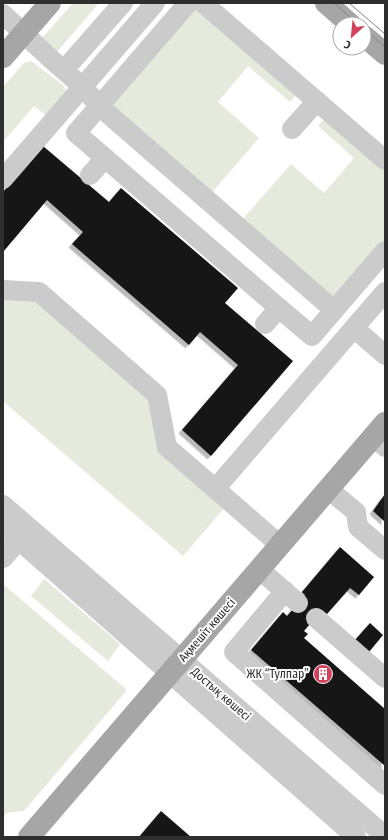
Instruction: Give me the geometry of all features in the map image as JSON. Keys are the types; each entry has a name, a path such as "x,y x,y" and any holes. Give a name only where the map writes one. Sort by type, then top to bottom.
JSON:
{"main road":[{"path":"3,57 50,3"},
{"path":"326,3 341,16"},
{"path":"372,43 385,54"},
{"name":"Ақмешіт көшесі","path":"29,837 328,489 381,435"}],"street":[{"path":"64,70 123,3"},
{"path":"3,179 155,3"},
{"path":"188,3 76,133 312,336 385,251"},
{"path":"203,3 385,160"},
{"path":"3,14 50,59 83,87 99,106 334,310"},
{"path":"292,129 317,101"},
{"path":"90,175 105,158"},
{"path":"3,290 39,292 157,395 167,447 280,545"},
{"path":"215,489 385,292"},
{"path":"265,324 279,308"},
{"path":"354,328 385,355"},
{"path":"328,489 356,512 358,527 385,550"},
{"name":"Достық көшесі","path":"3,505 176,666 356,837"},
{"name":"Достық көшесі","path":"3,526 385,836"},
{"path":"3,558 19,540"},
{"path":"260,569 292,597 234,652 385,785"},
{"path":"316,618 385,678"}],"shaded area":[{"path":"73,3 99,3 51,59 36,45"},
{"path":"196,3 300,90 290,102 248,66 218,102 259,138 210,195 107,106"},
{"path":"31,61 63,85 67,92 48,117 34,106 3,142 3,87 24,63"},
{"path":"328,114 385,163 385,246 336,303 241,221 291,164 324,193 354,158 318,126"},
{"path":"3,299 36,300 150,399 163,453 225,507 183,556 3,401"},
{"path":"44,579 120,644 108,661 31,596"},
{"path":"3,584 127,690 24,811 6,813 3,817"}],"building":[{"path":"43,146 109,202 121,188 238,288 225,303 293,361 211,456 182,430 238,365 200,332 189,345 72,244 83,232 47,200 3,252 3,192"},
{"path":"385,494 385,522 373,511"},
{"path":"340,547 374,577 359,595 350,588 327,614 322,610 304,631 308,634 304,638 385,709 385,766 251,650 283,612 287,616 305,595 302,592"},
{"path":"370,623 383,635 369,652 355,640"},
{"path":"161,811 191,837 139,837"}],"tram line":[{"path":"334,3 349,16"},
{"path":"349,3 385,34"},
{"path":"372,36 385,47"}],"place":[{"name":"ЖК “Тулпар”","path":"323,674"}]}
